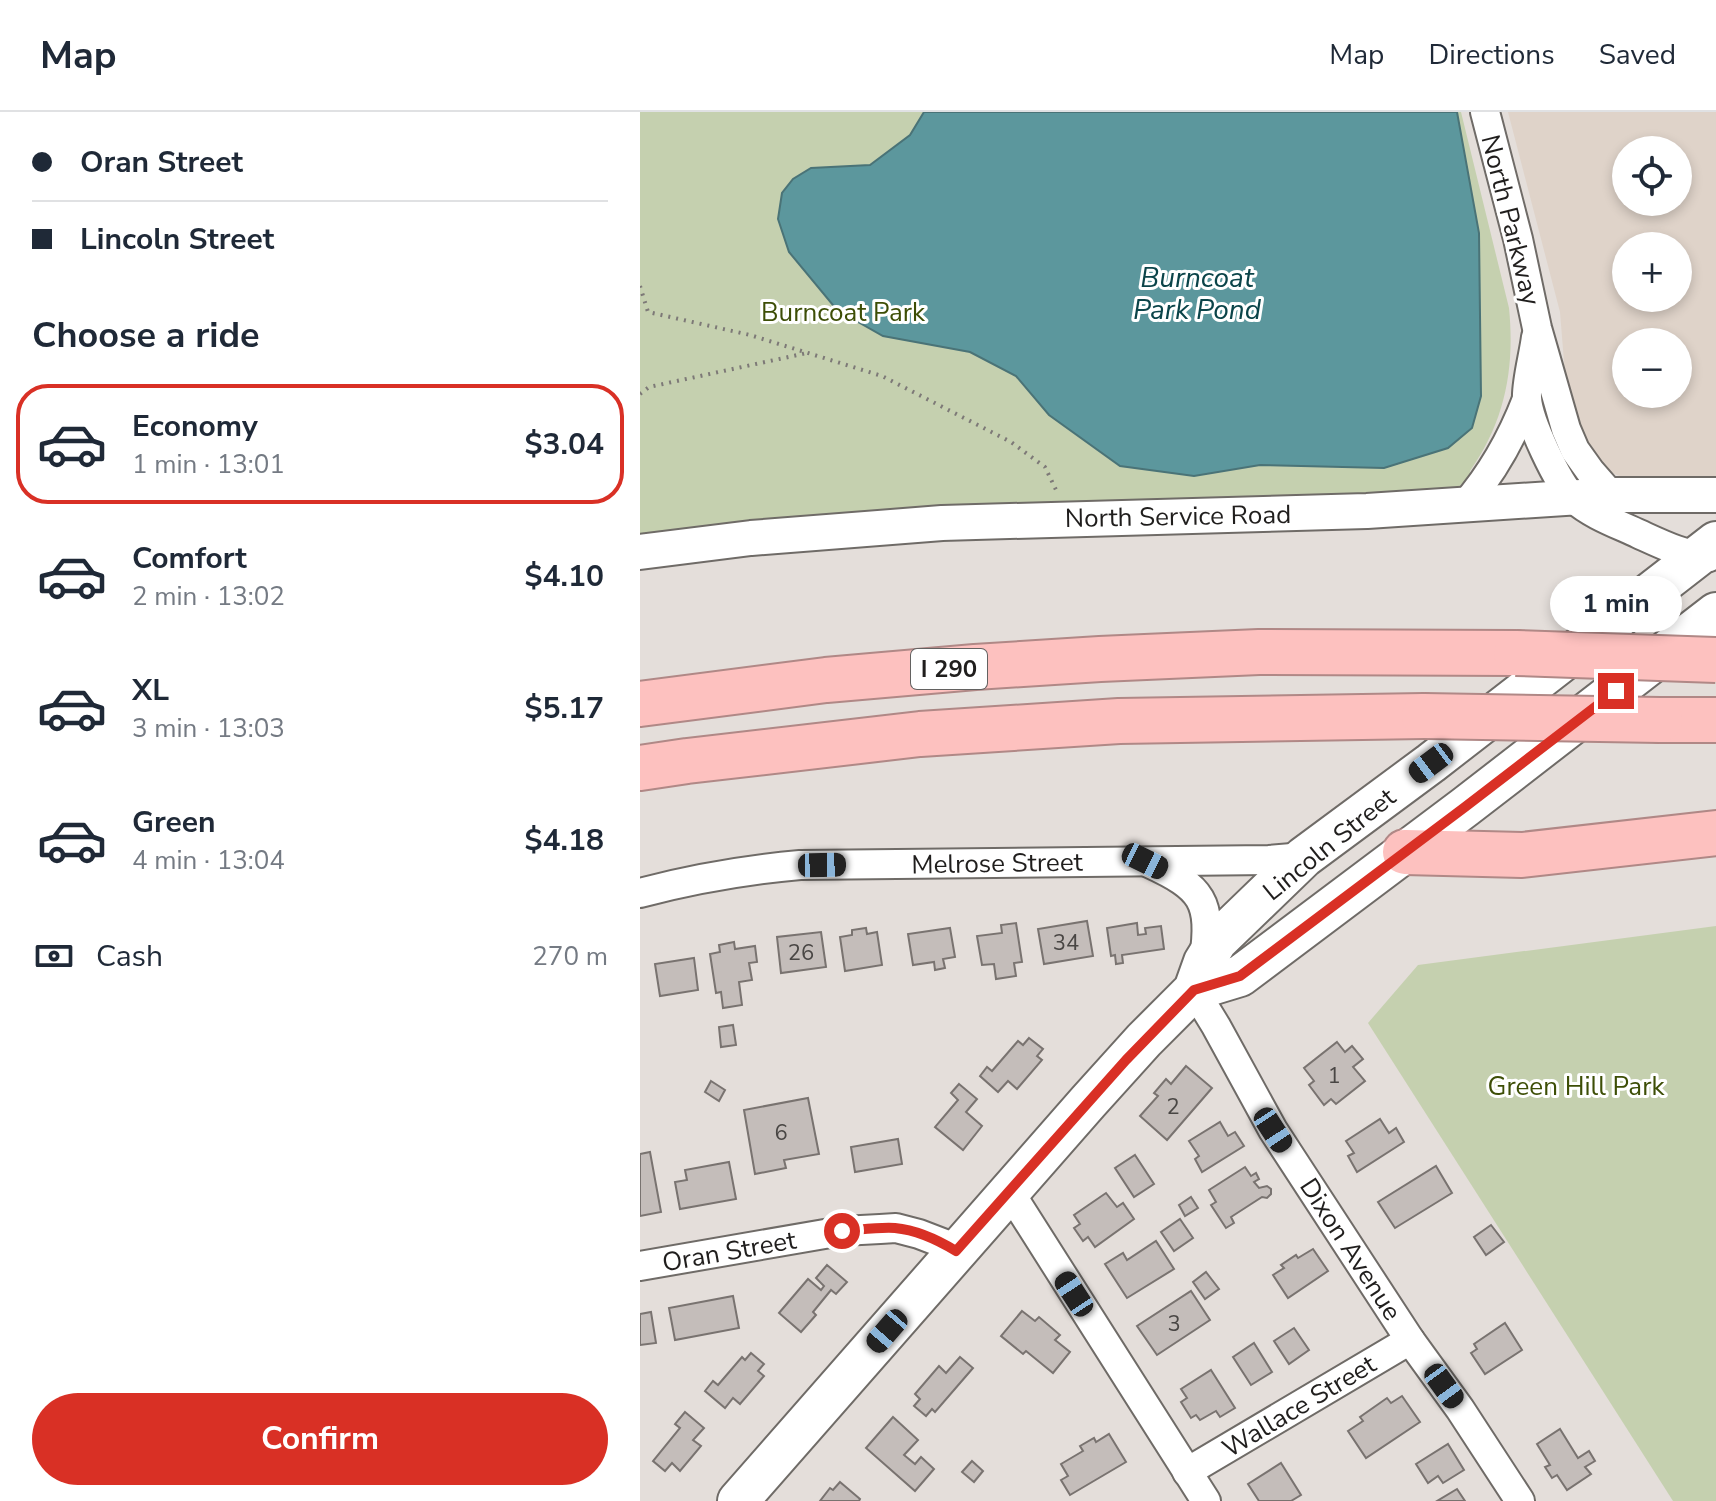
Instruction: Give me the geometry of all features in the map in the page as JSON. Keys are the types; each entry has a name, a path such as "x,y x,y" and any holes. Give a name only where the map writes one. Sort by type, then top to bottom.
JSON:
{"highway":[{"name":"I 290","path":"640,704 826,680 975,667 1285,651 1516,653 1716,660"},
{"path":"640,768 920,734 1119,721 1424,716 1716,720"},
{"path":"1405,852 1522,855 1716,833"}],"main road":[{"name":"Lincoln Street","path":"738,1501 1199,976 1217,941 1304,857 1710,552"},
{"name":"Lincoln Street","path":"1199,976 1240,976 1716,613"},
{"name":"Melrose Street","path":"1304,857 1405,852"}],"street":[{"name":"North Parkway","path":"1485,112 1537,328 1566,429 1575,450 1611,495"},
{"name":"North Parkway","path":"1464,506 1513,435 1527,399 1537,328"},
{"name":"North Parkway","path":"1527,399 1551,463 1574,498 1600,516 1661,544 1710,552"},
{"name":"North Service Road","path":"640,552 829,531 942,523 1367,511 1611,495 1716,495"},
{"name":"Melrose Street","path":"640,893 688,880 800,865 1269,860 1304,857"},
{"path":"1145,861 1192,888 1206,910 1208,922 1199,976"},
{"name":"Dixon Avenue","path":"1199,976 1216,1026 1273,1130 1520,1501"},
{"path":"1009,1191 1206,1501"},
{"name":"Oran Street","path":"640,1266 842,1231 896,1228 919,1234 956,1251"},
{"name":"Wallace Street","path":"1187,1472 1410,1340"}],"path":[{"path":"640,286 648,312 750,335 882,376 1011,442 1045,467 1057,492 1057,519"},
{"path":"640,394 649,387 807,353"}],"shaded area":[{"path":"1508,112 1716,112 1716,479 1627,479 1612,473 1596,460 1583,443 1567,399 1560,312"}],"green space":[{"name":"Burncoat Park","path":"640,112 1461,112 1509,308 1509,373 1499,414 1470,471 1470,477 1444,494 930,507 788,519 640,538"},
{"name":"Green Hill Park","path":"1716,926 1716,1501 1673,1501 1368,1023 1418,965"}],"water":[{"name":"Burncoat Park Pond","path":"924,112 1457,112 1479,233 1481,396 1472,428 1448,448 1384,468 1260,465 1194,476 1120,466 1049,415 1016,376 970,352 883,336 837,310 789,252 778,219 782,193 793,179 811,168 870,165 910,135"}],"building":[{"path":"1087,921 1093,956 1044,964 1038,929"},
{"path":"1016,923 1022,962 1014,963 1016,976 996,979 994,964 982,965 977,936 1002,933 1001,925"},
{"path":"1137,923 1138,935 1146,934 1145,928 1161,926 1164,949 1122,955 1123,963 1116,964 1115,955 1111,956 1107,928"},
{"path":"866,928 867,934 877,932 882,965 845,971 840,937 852,935 852,930"},
{"path":"950,928 955,957 943,959 945,968 935,970 934,962 913,965 908,934"},
{"path":"821,932 826,967 781,973 777,937"},
{"path":"734,942 735,949 755,946 757,962 749,963 752,980 739,982 742,1005 723,1008 721,992 716,993 710,954 720,952 719,945"},
{"path":"694,958 698,990 660,996 655,964"},
{"path":"733,1025 736,1045 721,1047 719,1027"},
{"path":"1029,1038 1043,1049 1037,1056 1042,1060 1017,1089 1008,1081 998,1092 980,1076 987,1067 992,1071 1018,1041 1023,1045"},
{"path":"1337,1042 1345,1052 1352,1046 1363,1059 1353,1067 1365,1081 1336,1104 1331,1099 1324,1105 1309,1085 1314,1081 1304,1068"},
{"path":"1186,1066 1212,1088 1167,1140 1140,1116 1158,1096 1154,1093 1166,1079 1171,1084"},
{"path":"711,1081 725,1090 719,1101 705,1092"},
{"path":"959,1084 977,1099 966,1112 982,1126 963,1150 935,1127 958,1100 951,1093"},
{"path":"808,1098 819,1154 784,1160 786,1168 755,1174 744,1110"},
{"path":"1380,1119 1389,1133 1396,1128 1404,1142 1357,1172 1348,1156 1354,1153 1346,1141"},
{"path":"1220,1122 1228,1136 1235,1132 1244,1146 1202,1172 1195,1159 1199,1156 1189,1141"},
{"path":"898,1139 902,1164 855,1172 851,1147"},
{"path":"650,1152 661,1212 640,1216 640,1154"},
{"path":"1135,1155 1154,1184 1134,1197 1115,1168"},
{"path":"729,1162 736,1199 680,1209 675,1182 687,1180 685,1170"},
{"path":"1436,1166 1452,1193 1395,1228 1378,1202"},
{"path":"1245,1167 1251,1176 1256,1173 1259,1179 1254,1182 1259,1188 1267,1186 1271,1194 1231,1217 1234,1223 1226,1228 1211,1205 1216,1202 1209,1190"},
{"path":"1106,1193 1117,1207 1123,1203 1134,1219 1095,1247 1088,1237 1083,1241 1074,1228 1080,1224 1074,1215"},
{"path":"1191,1197 1198,1208 1185,1216 1179,1205"},
{"path":"1180,1219 1193,1238 1174,1251 1161,1232"},
{"path":"1491,1225 1504,1242 1486,1255 1474,1237"},
{"path":"1156,1241 1174,1269 1127,1298 1105,1264 1123,1253 1127,1260"},
{"path":"1313,1249 1328,1271 1288,1298 1273,1275 1296,1255 1298,1258"},
{"path":"827,1265 847,1282 836,1294 831,1290 801,1332 779,1313 808,1279 821,1290 824,1286 816,1278"},
{"path":"1206,1272 1219,1289 1205,1299 1193,1282"},
{"path":"1191,1291 1210,1320 1157,1355 1137,1326"},
{"path":"733,1296 739,1328 675,1340 669,1308"},
{"path":"1022,1311 1035,1321 1039,1317 1060,1335 1055,1340 1070,1352 1053,1373 1001,1336"},
{"path":"651,1312 656,1343 640,1345 640,1314"},
{"path":"1505,1323 1522,1350 1485,1374 1471,1353 1477,1349 1474,1344"},
{"path":"1294,1328 1309,1350 1289,1364 1274,1341"},
{"path":"1254,1343 1272,1372 1251,1385 1233,1357"},
{"path":"751,1353 764,1364 758,1371 764,1376 740,1404 733,1398 725,1408 705,1391 713,1381 718,1385 742,1357 745,1360"},
{"path":"960,1357 973,1368 935,1412 932,1409 926,1416 914,1406 920,1399 915,1394 939,1366 946,1373"},
{"path":"1211,1370 1235,1408 1220,1417 1216,1411 1200,1420 1196,1415 1191,1418 1181,1402 1187,1398 1181,1389"},
{"path":"1402,1396 1420,1422 1366,1458 1348,1431 1363,1421 1360,1417 1387,1398 1391,1403"},
{"path":"685,1412 704,1428 693,1440 701,1446 680,1471 672,1463 665,1471 653,1461 680,1428 675,1424"},
{"path":"893,1417 918,1440 904,1455 915,1464 921,1457 934,1469 915,1491 866,1448"},
{"path":"1560,1429 1578,1458 1589,1451 1595,1461 1585,1467 1591,1474 1567,1490 1557,1475 1552,1478 1545,1467 1550,1465 1537,1444"},
{"path":"1109,1434 1126,1462 1070,1495 1061,1480 1068,1476 1061,1464 1083,1451 1080,1446 1094,1438 1096,1442"},
{"path":"1448,1444 1464,1470 1443,1483 1438,1476 1428,1483 1416,1464"},
{"path":"972,1461 983,1471 974,1482 962,1472"},
{"path":"1281,1463 1301,1495 1291,1501 1259,1501 1248,1484"},
{"path":"840,1482 859,1501 820,1501 830,1488 833,1490"},
{"path":"1457,1489 1465,1501 1437,1501"}],"route":[{"path":"842,1231 896,1228 919,1234 956,1251 1144,1040 1194,990 1240,976 1616,691"}]}
